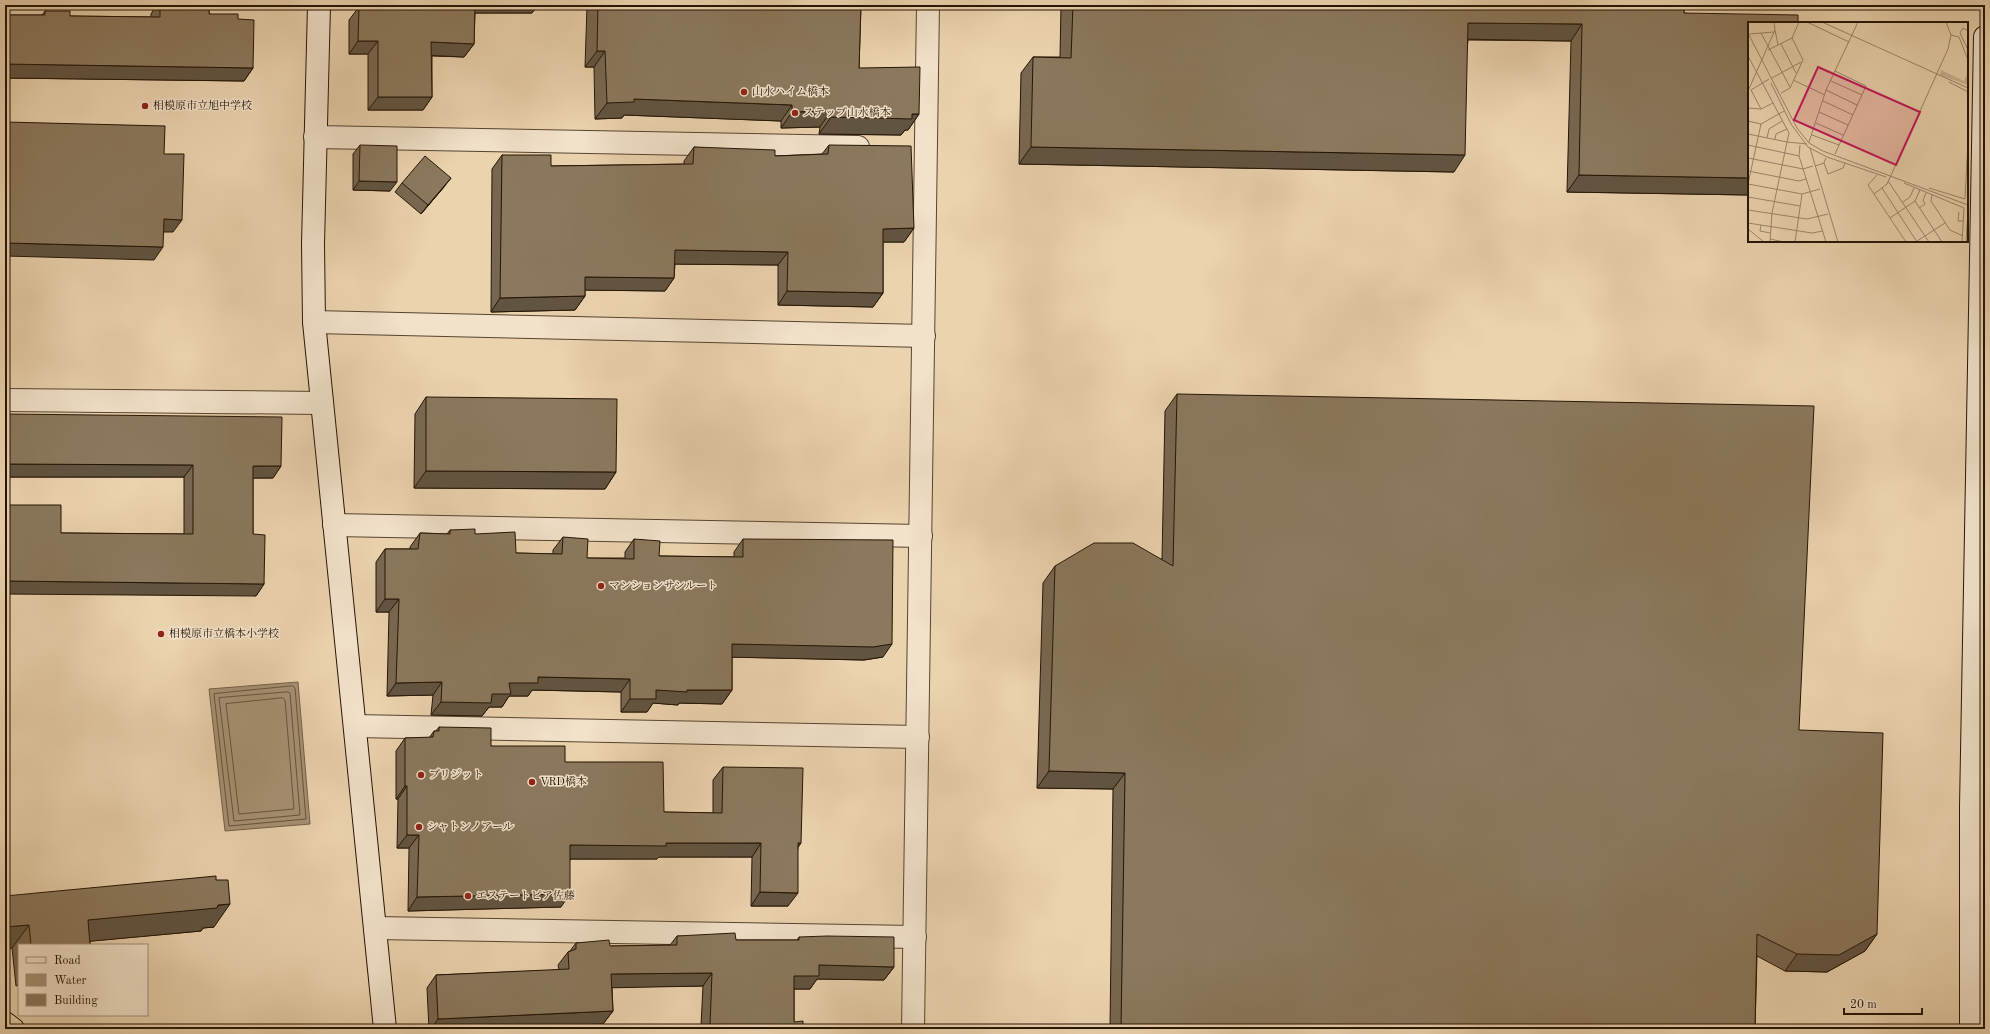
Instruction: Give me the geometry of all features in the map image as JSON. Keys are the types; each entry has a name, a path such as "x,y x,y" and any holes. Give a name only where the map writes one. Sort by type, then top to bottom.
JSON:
{"highway":[{"path":"5,1023 12,1029"}],"street":[{"path":"319,5 315,137 314,322 385,1029"},
{"path":"913,1029 928,5"},
{"path":"1971,1029 1971,807 1985,36"},
{"path":"315,137 880,148"},
{"path":"904,148 927,148"},
{"path":"314,322 924,336"},
{"path":"5,400 322,403"},
{"path":"334,525 921,536"},
{"path":"354,726 918,737"},
{"path":"376,928 915,937"}],"water":[{"path":"298,682 310,824 225,831 209,689"}],"building":[{"path":"160,5 209,5 209,14 238,14 238,19 254,20 253,68 5,64 5,15 45,15 45,11 70,11 70,16 160,17"},
{"path":"438,5 475,5 474,44 431,42 432,97 378,97 378,41 358,41 359,7 395,6 395,9 438,9"},
{"path":"598,5 861,5 859,68 920,67 919,114 912,114 912,119 831,117 831,111 792,112 792,105 634,99 634,102 607,103 605,51 597,51"},
{"path":"1073,5 1684,5 1684,13 1798,15 1798,22 1748,22 1748,178 1579,175 1582,24 1468,23 1465,155 1031,147 1033,57 1071,58"},
{"path":"5,122 165,126 164,154 184,154 182,220 164,219 163,247 5,243"},
{"path":"360,145 397,146 397,182 359,181"},
{"path":"829,145 911,146 914,228 883,229 883,293 787,291 788,252 675,250 674,278 585,277 585,296 500,298 502,155 551,155 551,166 693,164 694,147 775,150 775,156 828,154"},
{"path":"425,156 451,178 428,205 402,183"},
{"path":"1177,394 1814,406 1799,730 1883,733 1877,934 1839,955 1797,954 1757,934 1755,1029 1121,1029 1125,773 1049,771 1055,566 1094,543 1133,543 1173,566"},
{"path":"426,397 617,399 616,472 426,471"},
{"path":"5,414 282,417 281,466 253,466 253,534 265,535 264,584 5,581 5,505 61,505 61,533 193,534 193,465 5,464"},
{"path":"475,529 475,534 515,532 516,553 562,554 563,537 588,539 587,558 634,559 634,539 660,541 659,556 743,557 743,539 893,540 892,644 873,647 732,644 732,690 687,690 687,692 656,690 656,699 630,699 630,679 538,677 538,683 509,683 511,694 492,694 491,703 441,702 442,682 396,683 399,599 385,599 385,549 418,549 420,533 450,534 450,530"},
{"path":"439,727 491,728 491,746 565,746 565,762 663,762 664,812 722,813 723,767 803,768 801,843 798,843 798,893 760,892 761,843 666,843 666,846 570,845 570,894 417,897 419,835 407,835 405,738 433,737 434,731 439,731"},
{"path":"216,876 216,880 228,880 230,904 218,905 217,908 88,920 90,944 31,944 29,925 5,927 5,896"},
{"path":"735,933 736,940 799,940 799,937 827,936 894,937 894,967 819,965 819,976 794,976 794,1022 803,1021 803,1029 686,1029 686,1027 710,1026 712,973 611,974 613,1011 438,1019 436,975 569,969 568,952 576,949 576,943 609,940 610,946 677,945 677,936"}],"place":[{"name":"山水ハイム橋本","path":"744,92"},
{"name":"相模原市立旭中学校","path":"145,106"},
{"name":"ステップ山水橋本","path":"795,113"},
{"name":"マンションサンルート","path":"601,586"},
{"name":"相模原市立橋本小学校","path":"161,634"},
{"name":"ブリジット","path":"421,775"},
{"name":"VRD橋本","path":"532,782"},
{"name":"シャトンノアール","path":"419,827"},
{"name":"エステートピア佐藤","path":"468,896"}]}
